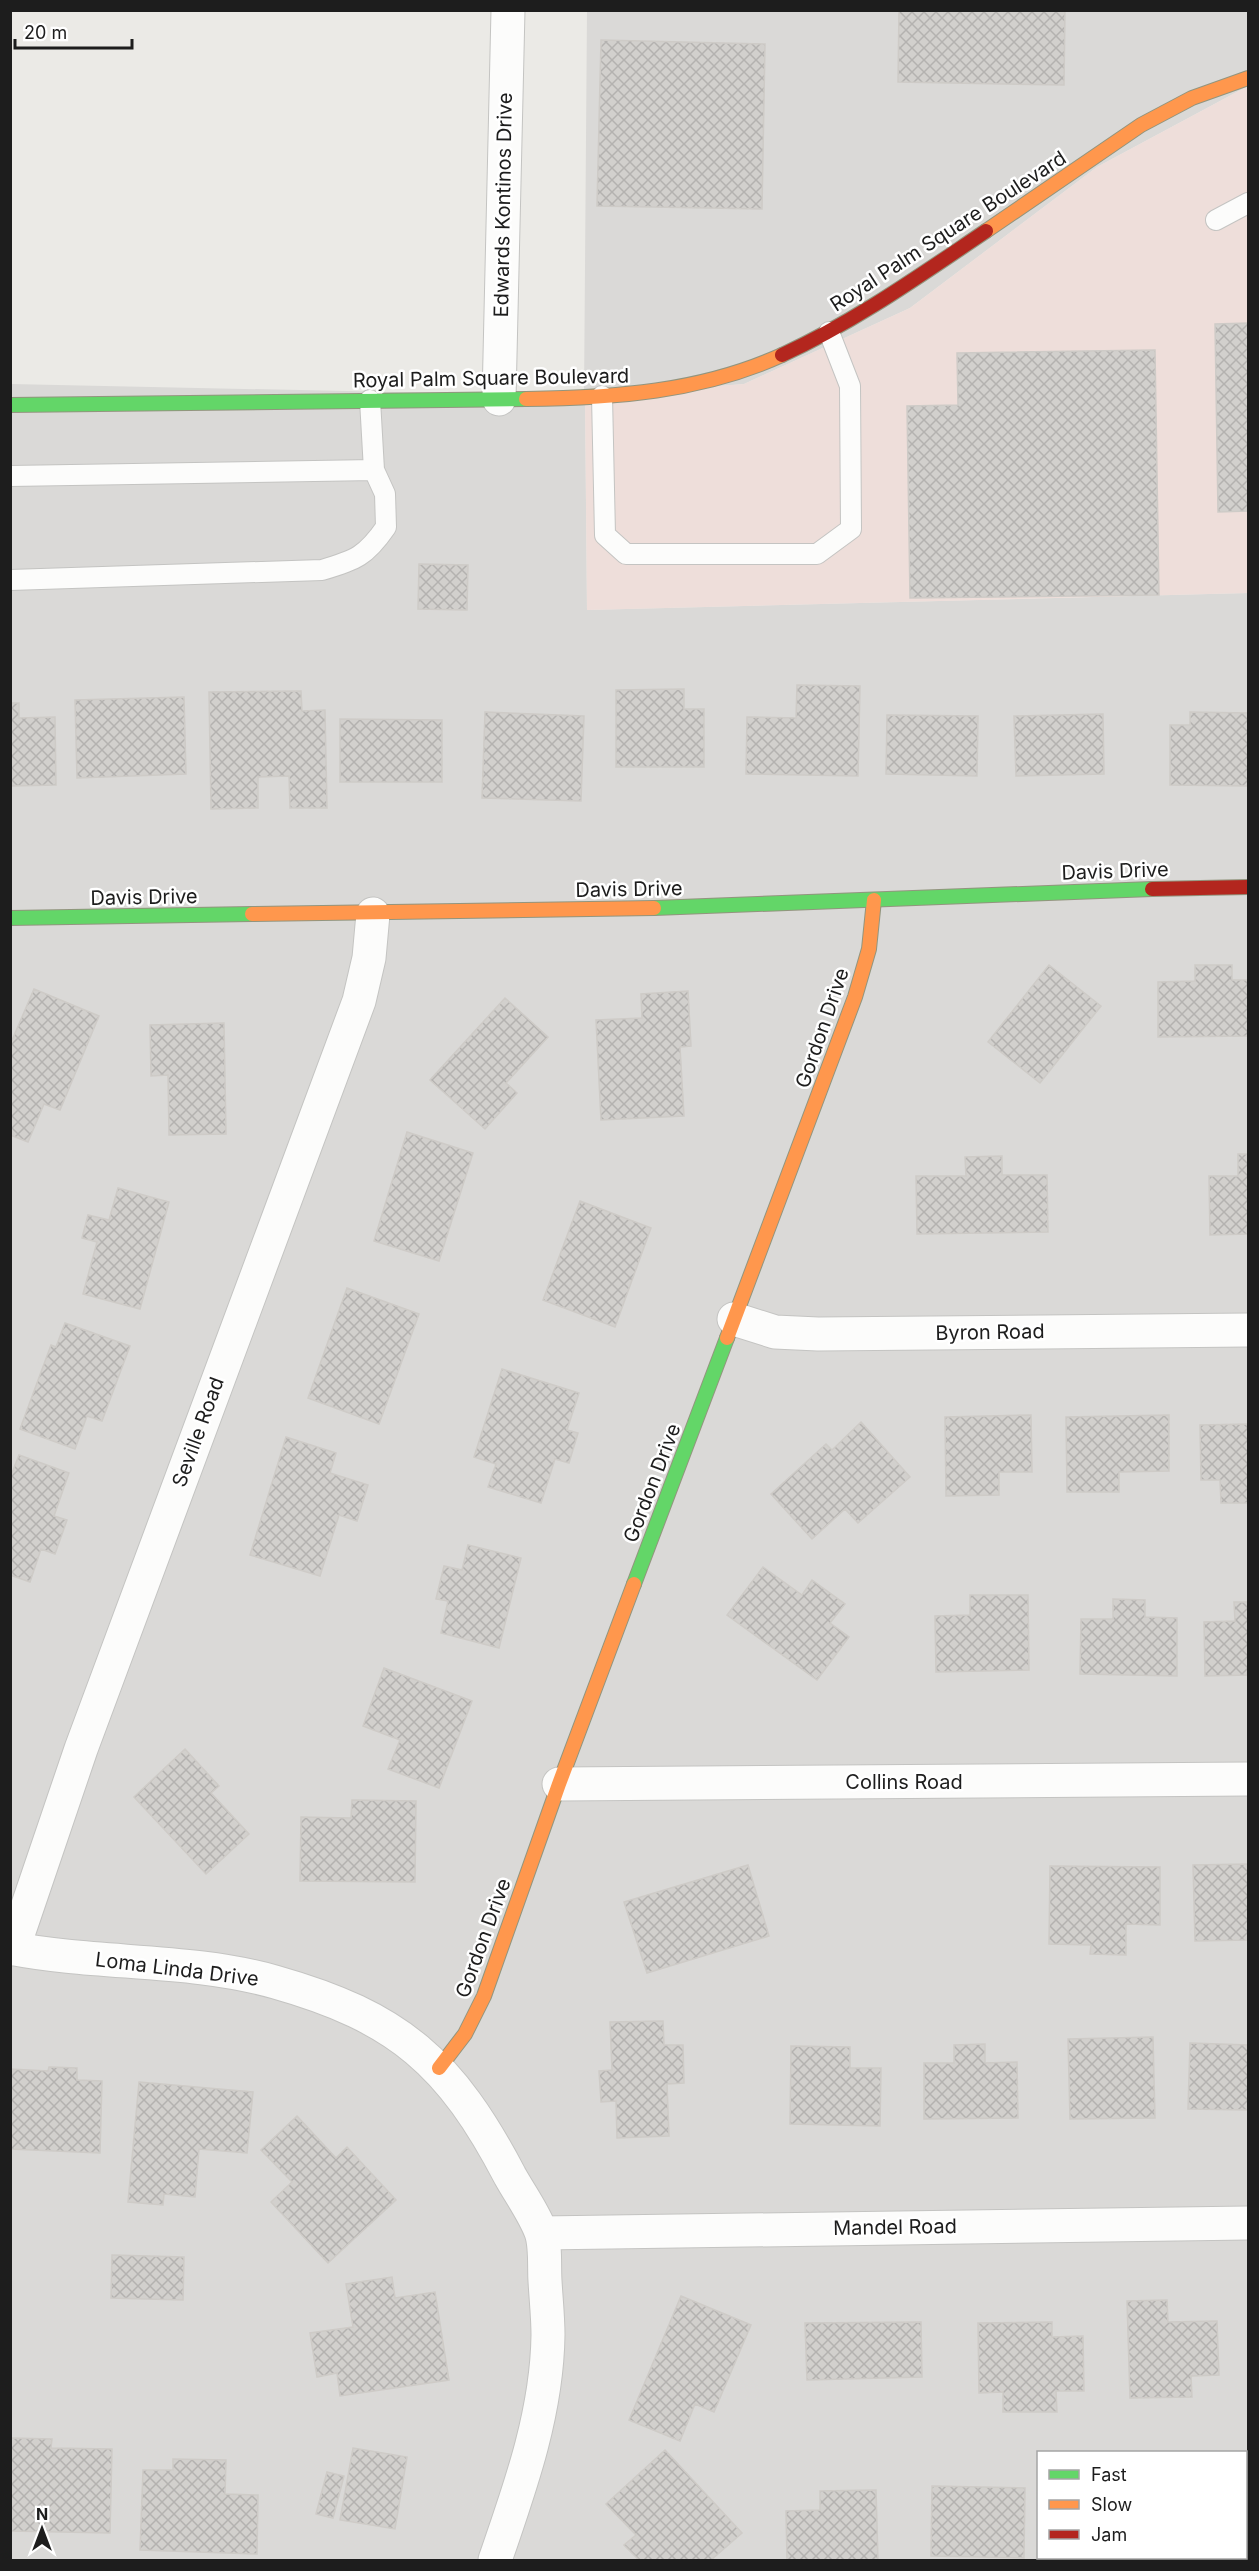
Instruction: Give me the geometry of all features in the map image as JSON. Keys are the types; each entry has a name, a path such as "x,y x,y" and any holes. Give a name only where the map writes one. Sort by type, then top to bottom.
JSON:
{"street":[{"name":"Edwards Kontinos Drive","path":"499,399 508,10"},
{"name":"Royal Palm Square Boulevard","path":"10,405 602,396 650,393 708,381 765,363 871,309 1141,125 1192,98 1248,78"},
{"name":"Davis Drive","path":"10,918 655,909 1120,889 1248,887"},
{"name":"Gordon Drive","path":"439,2068 465,2034 484,1996 559,1784 855,997 869,949 874,900"},
{"name":"Seville Road","path":"12,1948 81,1749 358,1001 369,958 373,914"},
{"name":"Byron Road","path":"734,1319 775,1332 818,1334 1248,1330"},
{"name":"Collins Road","path":"559,1784 1248,1779"},
{"name":"Loma Linda Drive","path":"12,1948 75,1957 221,1971 274,1981 325,1998 368,2016 406,2039 439,2068 466,2101 495,2147 542,2233 548,2335 544,2386 521,2483 495,2560"},
{"name":"Mandel Road","path":"542,2233 1248,2223"}],"lane":[{"path":"1216,220 1248,203"},
{"path":"602,396 605,535 626,554 817,554 851,529 850,386 829,332"},
{"path":"10,580 322,570 364,554 386,526 385,494 374,470 370,400"},
{"path":"10,476 374,470"}],"shaded area":[{"path":"587,11 1248,11 1248,86 1097,167 910,308 744,384 585,397 587,610 1248,593 1248,2560 11,2560 11,384 584,396"},
{"path":"1248,86 1248,593 587,610 585,396 744,384 910,308 1097,167"}],"building":[{"path":"899,10 1065,10 1064,85 898,82"},
{"path":"601,40 765,44 762,209 597,206"},
{"path":"1248,323 1248,511 1218,512 1215,324"},
{"path":"1155,350 1159,595 910,598 907,406 958,405 957,353"},
{"path":"419,564 468,565 467,610 418,609"},
{"path":"797,685 860,686 858,776 746,774 747,717 796,718"},
{"path":"684,689 684,709 704,709 704,767 616,767 616,690"},
{"path":"301,691 302,711 325,710 327,808 290,808 289,776 258,777 258,808 211,809 209,692"},
{"path":"184,697 186,774 77,778 75,700"},
{"path":"10,703 19,703 19,718 55,717 56,785 10,786"},
{"path":"485,712 584,716 581,801 482,798"},
{"path":"1190,712 1248,713 1248,786 1170,785 1170,725 1190,725"},
{"path":"1103,714 1104,774 1016,776 1014,716"},
{"path":"887,715 978,716 977,776 886,774"},
{"path":"340,719 442,720 442,782 340,782"},
{"path":"1049,965 1101,1006 1040,1083 988,1042"},
{"path":"1195,965 1232,965 1232,980 1248,980 1248,1036 1158,1037 1158,982 1195,981"},
{"path":"34,989 99,1016 60,1110 44,1104 28,1142 10,1135 10,1045"},
{"path":"688,991 691,1046 680,1047 684,1116 601,1120 596,1020 642,1018 641,994"},
{"path":"505,998 548,1037 506,1083 517,1093 485,1129 430,1080"},
{"path":"224,1023 226,1134 169,1135 168,1075 151,1076 150,1025"},
{"path":"407,1132 473,1153 439,1261 374,1241"},
{"path":"1238,1154 1248,1154 1248,1234 1210,1235 1209,1176 1238,1176"},
{"path":"1002,1156 1002,1175 1047,1175 1048,1232 917,1234 916,1176 966,1176 965,1157"},
{"path":"118,1188 169,1202 140,1309 83,1294 97,1242 82,1238 88,1215 109,1220"},
{"path":"580,1201 651,1228 615,1327 543,1300"},
{"path":"347,1288 419,1314 379,1424 308,1398"},
{"path":"65,1323 130,1346 102,1421 87,1416 75,1449 20,1429 51,1345 56,1347"},
{"path":"502,1369 579,1393 567,1430 578,1433 569,1463 555,1459 541,1503 488,1487 496,1464 474,1457"},
{"path":"1031,1415 1032,1472 999,1472 999,1495 946,1496 945,1417"},
{"path":"1169,1415 1169,1471 1119,1472 1119,1492 1067,1492 1066,1417"},
{"path":"861,1422 910,1477 858,1523 845,1509 812,1539 771,1494 826,1444 832,1450"},
{"path":"1248,1424 1248,1503 1221,1503 1220,1480 1201,1480 1200,1425"},
{"path":"286,1437 336,1453 330,1473 368,1485 357,1521 339,1515 320,1576 250,1555"},
{"path":"19,1455 69,1473 54,1516 67,1520 55,1554 41,1549 30,1582 10,1575 10,1478"},
{"path":"468,1545 521,1558 499,1648 441,1633 448,1601 436,1599 444,1566 462,1570"},
{"path":"763,1567 802,1595 812,1580 845,1604 830,1623 849,1637 817,1680 727,1615"},
{"path":"970,1595 1028,1595 1029,1670 936,1672 935,1616 970,1615"},
{"path":"1113,1599 1145,1600 1145,1617 1177,1618 1177,1676 1080,1674 1081,1619 1113,1619"},
{"path":"1234,1602 1248,1602 1248,1675 1205,1676 1204,1622 1235,1621"},
{"path":"384,1668 472,1701 439,1788 388,1769 400,1740 363,1726"},
{"path":"185,1749 219,1786 211,1793 249,1834 206,1874 134,1797"},
{"path":"352,1800 416,1801 415,1882 300,1881 301,1817 351,1818"},
{"path":"1248,1864 1248,1940 1195,1941 1193,1865"},
{"path":"748,1865 769,1936 647,1973 624,1902"},
{"path":"1050,1866 1160,1867 1160,1925 1126,1924 1126,1955 1090,1954 1091,1945 1049,1944"},
{"path":"663,2021 664,2045 683,2045 684,2083 667,2084 669,2136 617,2138 616,2101 601,2102 599,2071 612,2070 610,2022"},
{"path":"1153,2037 1155,2118 1070,2119 1068,2039"},
{"path":"1190,2043 1248,2045 1248,2110 1188,2109"},
{"path":"985,2044 985,2063 1017,2062 1018,2118 924,2119 924,2063 954,2063 954,2045"},
{"path":"791,2046 850,2047 850,2068 881,2068 880,2126 790,2124"},
{"path":"49,2067 77,2068 77,2080 102,2081 100,2153 10,2149 10,2069 48,2071"},
{"path":"139,2082 253,2092 247,2153 199,2149 195,2197 164,2194 163,2205 128,2202"},
{"path":"297,2116 336,2158 347,2147 396,2200 328,2263 271,2202 292,2182 261,2150"},
{"path":"112,2255 184,2257 183,2300 111,2298"},
{"path":"392,2277 395,2298 435,2292 449,2380 340,2396 337,2373 317,2377 310,2333 353,2327 346,2284"},
{"path":"681,2296 751,2325 714,2412 695,2404 680,2441 629,2420"},
{"path":"1167,2300 1168,2322 1217,2321 1219,2375 1191,2376 1192,2397 1130,2398 1127,2301"},
{"path":"921,2322 922,2377 807,2380 805,2323"},
{"path":"1052,2322 1052,2337 1083,2336 1084,2391 1056,2391 1057,2412 1003,2412 1003,2392 979,2393 978,2323"},
{"path":"10,2438 52,2439 51,2448 112,2449 110,2533 10,2531"},
{"path":"353,2448 407,2457 395,2529 340,2520"},
{"path":"665,2450 742,2533 711,2560 639,2560 624,2545 636,2535 606,2504"},
{"path":"173,2459 226,2460 225,2494 258,2495 257,2554 140,2550 143,2470 173,2470"},
{"path":"327,2472 344,2476 333,2518 316,2514"},
{"path":"932,2486 1025,2488 1024,2558 931,2556"},
{"path":"876,2490 878,2560 787,2560 786,2511 820,2510 820,2491"},
{"path":"1248,2505 1248,2560 1184,2560 1247,2559"},
{"path":"1050,2559 1149,2559 1149,2560"}],"traffic: fast":[{"path":"10,405 526,399"},
{"path":"654,908 1152,889"},
{"path":"10,918 252,914"},
{"path":"634,1584 727,1338"}],"traffic: slow":[{"path":"986,231 1141,125 1192,98 1248,78"},
{"path":"526,399 591,397 688,385 720,377 782,355"},
{"path":"727,1338 855,997 869,949 874,900"},
{"path":"252,914 654,908"},
{"path":"439,2068 465,2034 484,1996 559,1784 634,1584"}],"traffic: jam":[{"path":"782,355 861,313 986,231"},
{"path":"1152,889 1248,887"}]}
